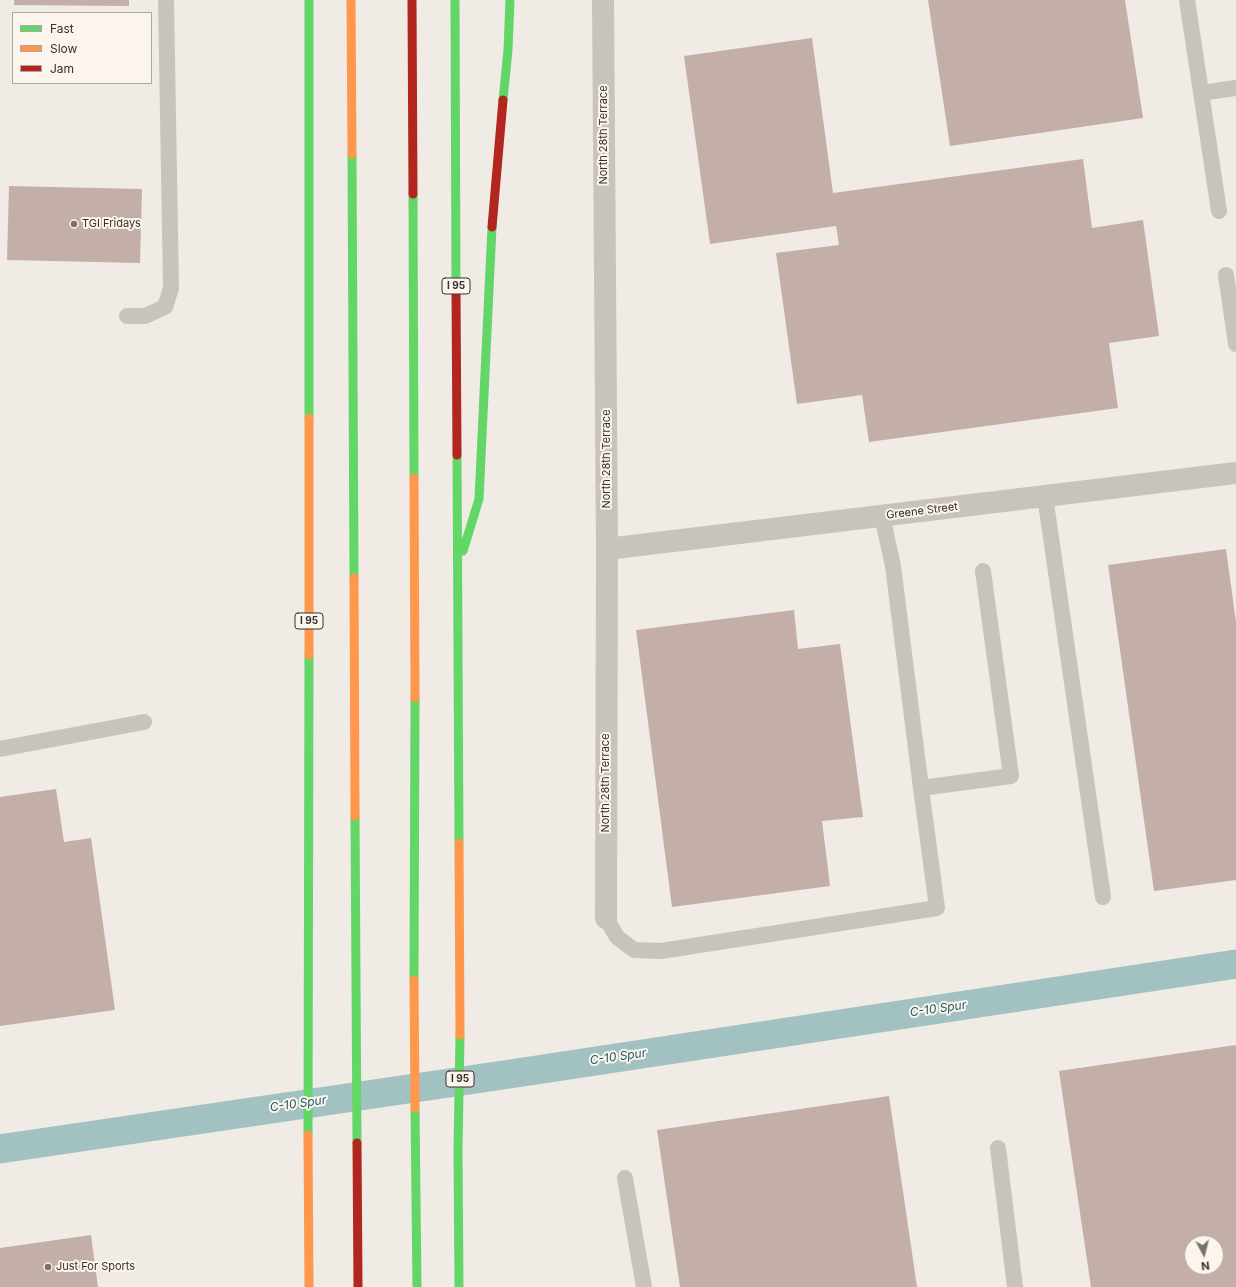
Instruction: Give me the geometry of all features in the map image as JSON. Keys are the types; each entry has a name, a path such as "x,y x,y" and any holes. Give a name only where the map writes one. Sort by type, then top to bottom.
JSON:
{"highway":[{"name":"I 95","path":"309,0 309,1287"},
{"path":"351,0 358,1287"},
{"path":"412,0 415,814 414,1024 417,1287"},
{"name":"I 95","path":"455,0 457,571 461,1008 458,1149 459,1287"},
{"path":"457,571 479,499 493,215 508,50 510,0"},
{"path":"300,63 310,213"}],"street":[{"name":"North 28th Terrace","path":"603,0 607,549 606,918"},
{"name":"Greene Street","path":"607,549 1236,473"}],"lane":[{"path":"127,316 145,316 166,307 172,288 166,0"},
{"path":"1187,0 1219,211"},
{"path":"1201,93 1236,88"},
{"path":"1226,275 1236,344"},
{"path":"1045,496 1103,897"},
{"path":"606,918 617,937 634,950 661,951 937,908 893,566 882,516"},
{"path":"921,788 1011,776 983,571"},
{"path":"0,748 144,722"},
{"path":"998,1148 1015,1287"},
{"path":"625,1178 644,1287"}],"building":[{"path":"14,0 129,0 129,6 14,5"},
{"path":"928,0 1125,0 1143,118 950,146"},
{"path":"812,38 833,193 1083,159 1092,228 1143,220 1159,336 1109,343 1118,408 869,442 862,395 797,404 776,253 839,245 836,226 710,244 684,56"},
{"name":"TGI Fridays","path":"9,186 142,189 140,263 7,260"},
{"path":"1226,549 1236,622 1236,880 1154,891 1108,565"},
{"path":"794,610 798,649 840,644 863,817 822,821 830,886 672,907 636,630"},
{"path":"56,789 64,842 91,838 115,1010 0,1026 0,797"},
{"path":"1236,1045 1236,1287 1091,1287 1059,1071"},
{"path":"889,1096 917,1287 680,1287 657,1130"},
{"name":"Just For Sports","path":"91,1235 98,1287 0,1287 0,1248"}],"waterway":[{"name":"C-10 Spur","path":"0,1149 510,1074 1236,964"}],"traffic: fast":[{"path":"309,0 309,418"},
{"path":"455,0 456,289"},
{"path":"503,100 508,50 510,0"},
{"path":"352,154 354,578"},
{"path":"413,194 414,478"},
{"path":"463,551 479,499 492,227"},
{"path":"457,455 459,843"},
{"path":"308,1135 309,655"},
{"path":"414,980 415,698"},
{"path":"355,816 357,1143"},
{"path":"459,1287 458,1149 460,1035"},
{"path":"415,1108 417,1287"}],"traffic: slow":[{"path":"351,0 352,154"},
{"path":"309,418 309,655"},
{"path":"414,478 415,698"},
{"path":"354,578 355,816"},
{"path":"459,843 460,1035"},
{"path":"414,980 415,1108"},
{"path":"308,1135 309,1287"}],"traffic: jam":[{"path":"412,0 413,194"},
{"path":"492,227 503,100"},
{"path":"456,289 457,455"},
{"path":"357,1143 358,1287"}],"place":[{"name":"TGI Fridays","path":"74,224"},
{"name":"Just For Sports","path":"48,1267"}]}
